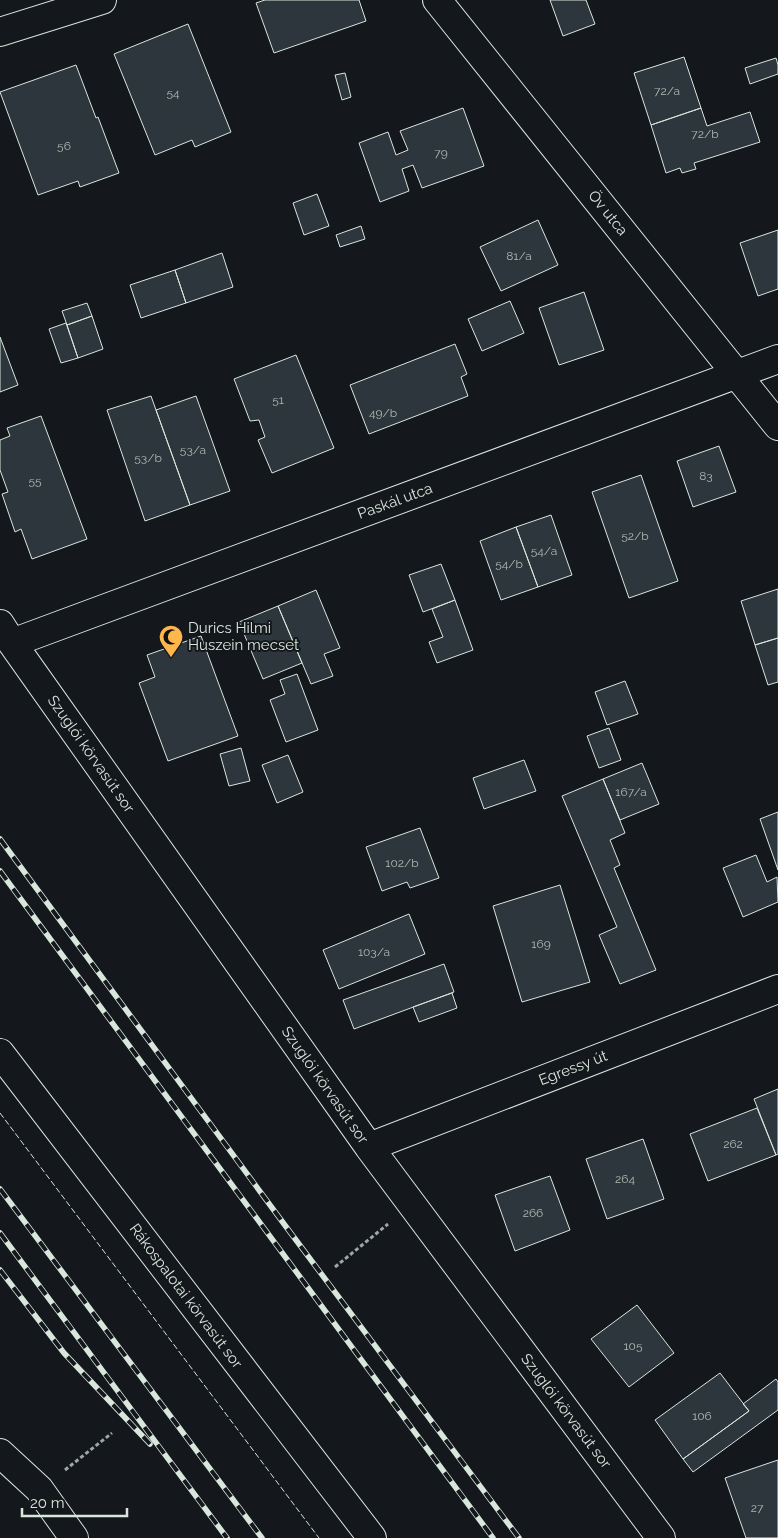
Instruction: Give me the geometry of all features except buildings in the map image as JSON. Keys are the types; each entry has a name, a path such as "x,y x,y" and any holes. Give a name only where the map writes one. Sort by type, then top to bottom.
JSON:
{"street":[{"path":"0,32 102,0"},
{"name":"Öv utca","path":"437,0 778,426"},
{"name":"Paskál utca","path":"6,633 778,359"},
{"name":"Szuglói körvasút sor","path":"6,633 369,1147 661,1538"},
{"name":"Egressy út","path":"369,1147 778,989"},
{"name":"Rákospalotai körvasút sor","path":"0,1053 372,1538"},
{"path":"0,1453 39,1489 74,1538"}],"path":[{"path":"336,1267 361,1247"},
{"path":"76,1462 112,1433"}],"railway":[{"path":"0,839 519,1538"},
{"path":"0,871 493,1538"},
{"path":"0,1189 262,1538"},
{"path":"0,1233 227,1538"},
{"path":"0,1270 64,1353 150,1444"}],"fence":[{"path":"0,1113 319,1538"}],"place":[{"name":"Durics Hilmi Huszein mecset","path":"171,658"}]}
